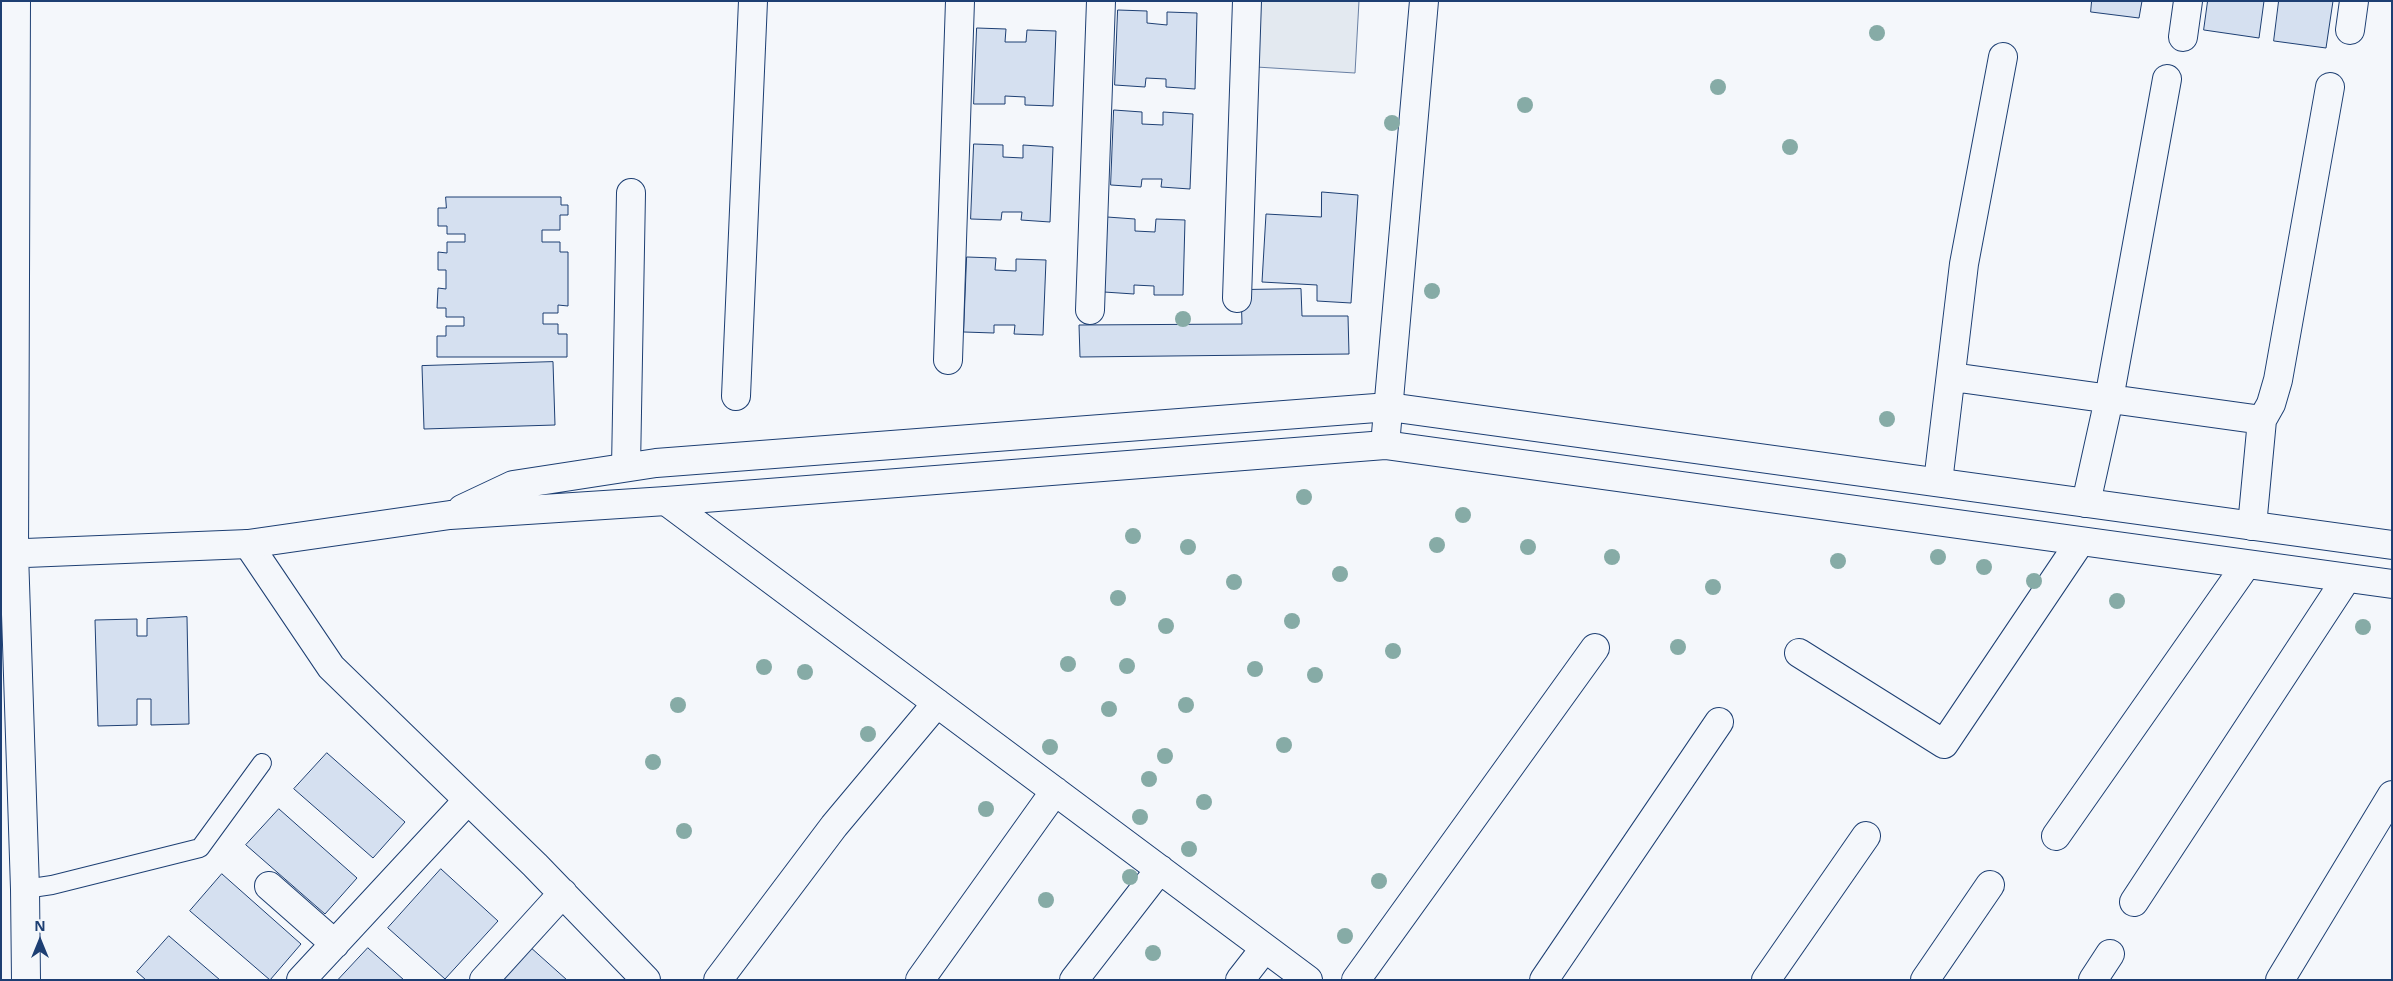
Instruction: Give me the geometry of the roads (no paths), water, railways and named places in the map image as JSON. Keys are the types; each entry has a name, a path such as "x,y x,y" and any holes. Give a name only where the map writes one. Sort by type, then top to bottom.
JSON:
{"street":[{"path":"16,1 8,554 25,889 26,980"},
{"path":"736,396 753,1"},
{"path":"948,360 960,1"},
{"path":"1090,310 1101,1"},
{"path":"1237,298 1247,1"},
{"path":"1385,445 1424,1"},
{"path":"2183,37 2188,1"},
{"path":"2350,30 2354,1"},
{"path":"1938,482 1964,264 2003,57"},
{"path":"2086,503 2109,399 2167,79"},
{"path":"2252,526 2262,420 2271,404 2278,380 2330,87"},
{"path":"626,467 631,193"},
{"path":"1952,377 2262,420"},
{"path":"450,515 513,485 656,463 1389,407 2392,546"},
{"path":"8,554 248,544 450,515 666,501 1385,445 2392,584"},
{"path":"666,501 1308,980"},
{"path":"1799,653 1944,744 2080,542"},
{"path":"248,544 331,668 563,893 646,980"},
{"path":"2056,836 2246,565"},
{"path":"2134,902 2346,579"},
{"path":"1356,980 1595,648"},
{"path":"718,980 834,826 937,703"},
{"path":"1544,980 1719,722"},
{"path":"920,980 1055,791"},
{"path":"2280,980 2392,795"},
{"path":"301,980 468,800"},
{"path":"1766,980 1866,836"},
{"path":"1074,980 1160,869"},
{"path":"1925,980 1990,885"},
{"path":"269,886 335,944"},
{"path":"484,980 563,893"},
{"path":"1240,980 1265,948"},
{"path":"2093,980 2110,954"}],"lane":[{"path":"25,889 52,885 200,848 262,763"}]}
